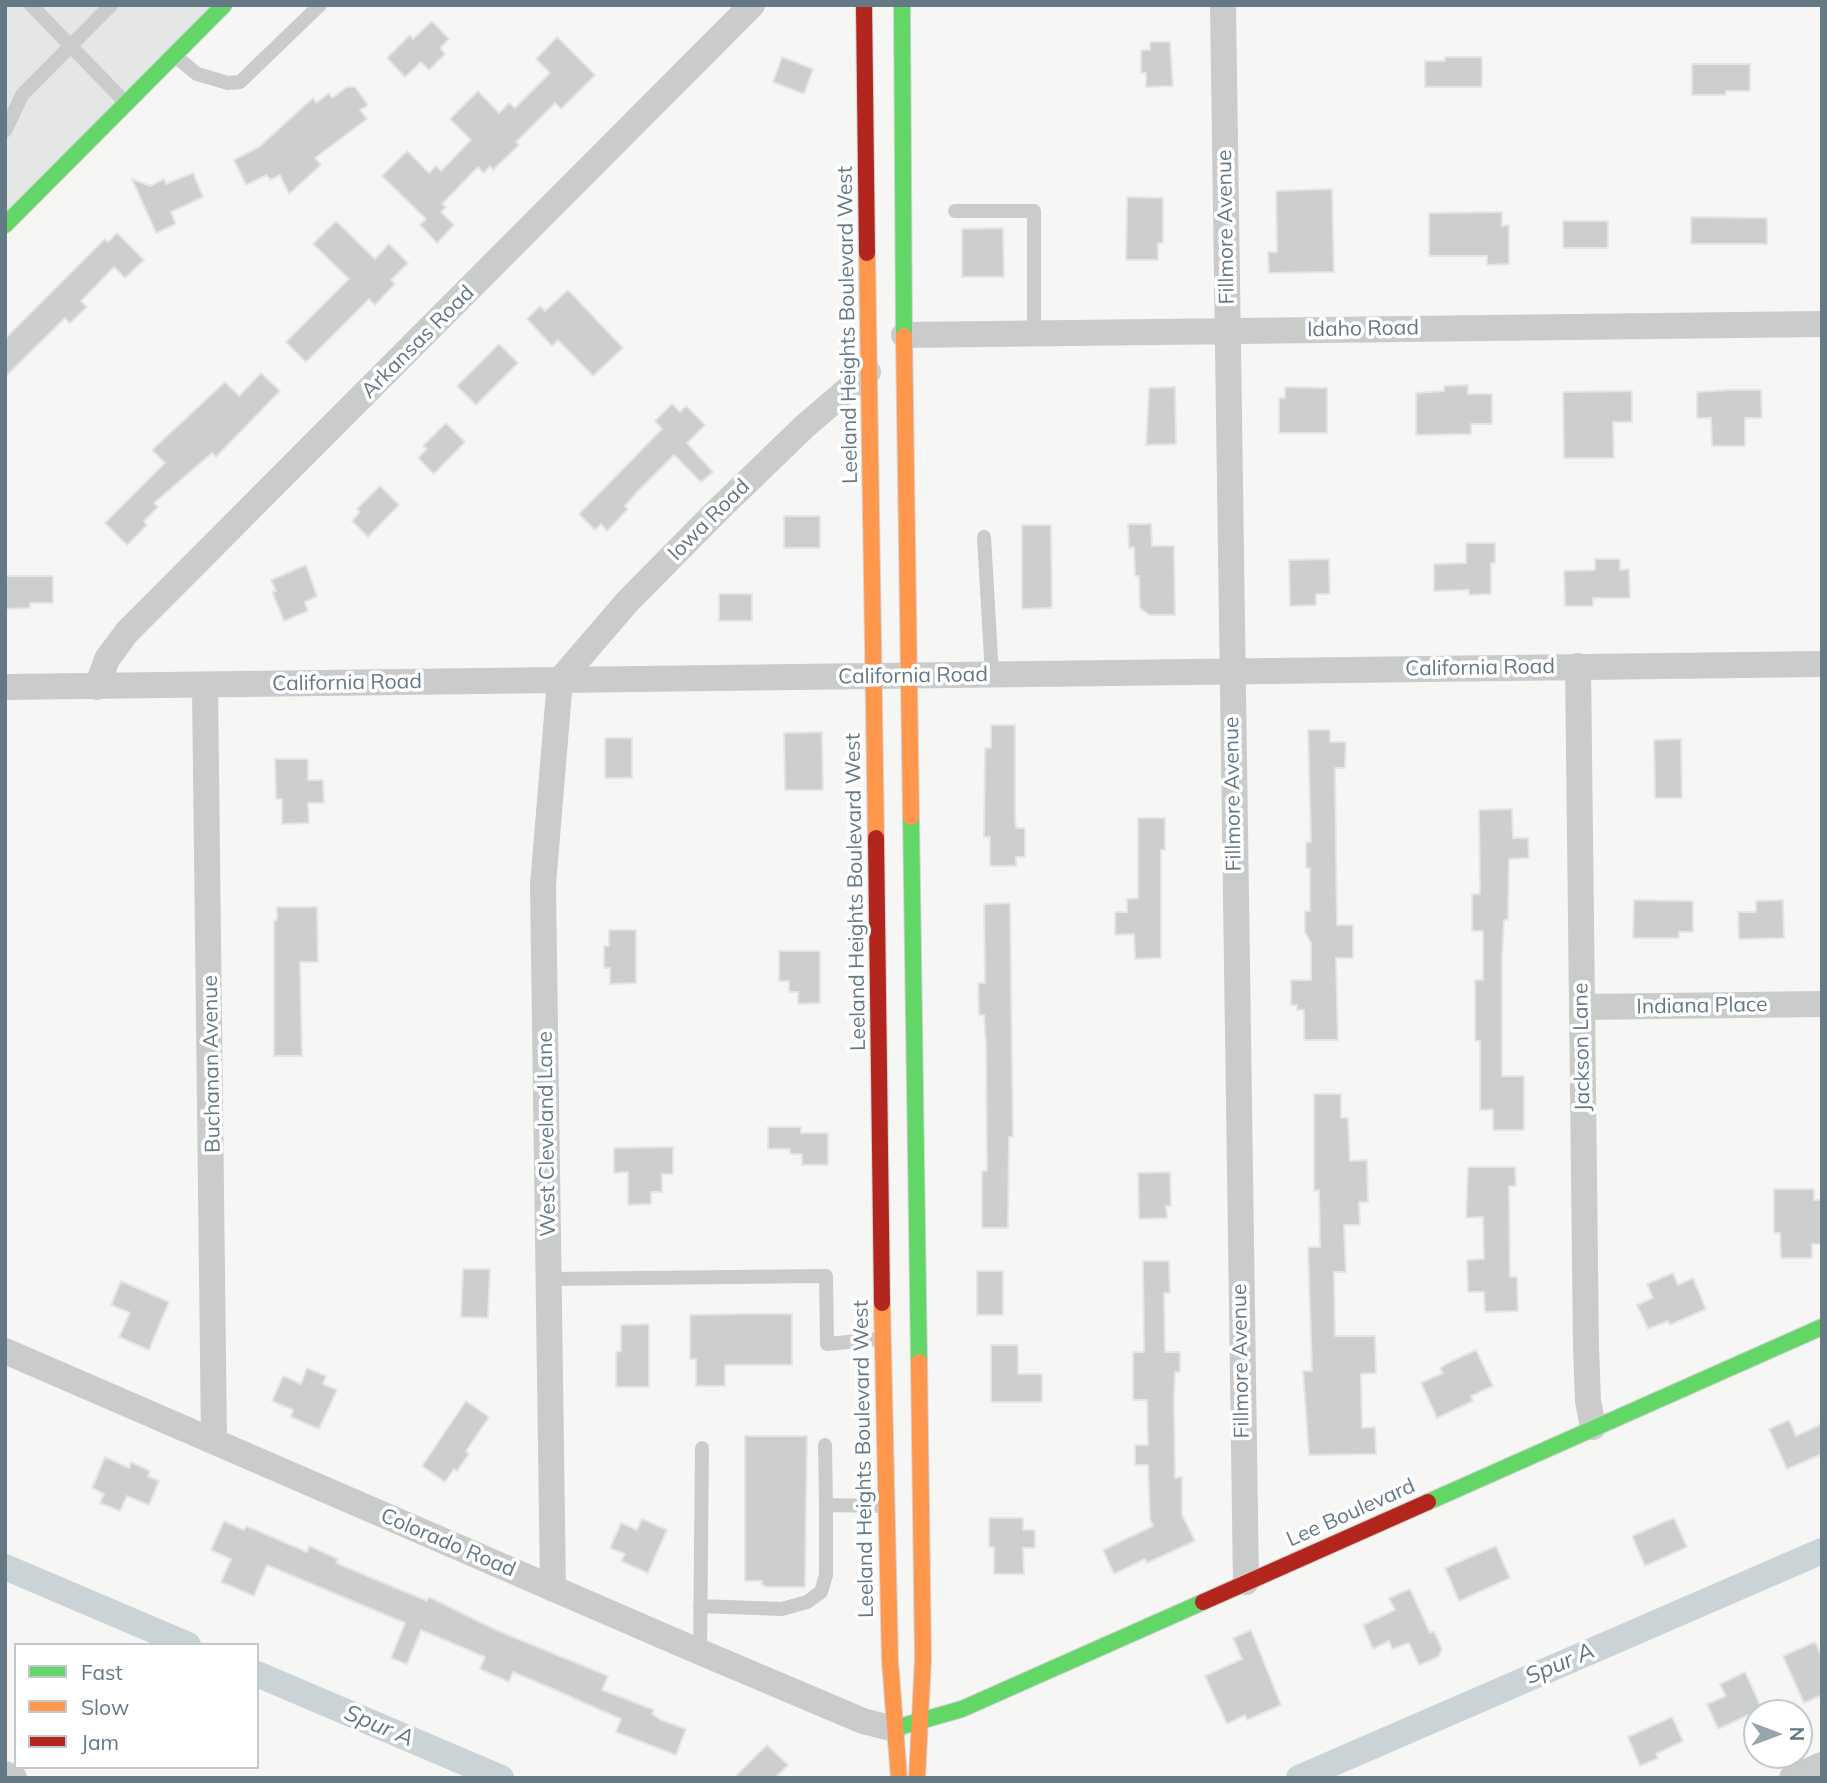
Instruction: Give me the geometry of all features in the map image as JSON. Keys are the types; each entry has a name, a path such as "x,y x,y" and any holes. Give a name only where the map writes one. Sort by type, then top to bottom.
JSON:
{"main road":[{"path":"5,225 223,5"},
{"name":"Leeland Heights Boulevard West","path":"864,5 882,1339 894,1729 899,1778"},
{"path":"902,5 922,1722 918,1778"},
{"name":"Lee Boulevard","path":"894,1729 962,1709 1822,1327"}],"street":[{"name":"Arkansas Road","path":"97,687 107,659 127,632 751,5"},
{"name":"Fillmore Avenue","path":"1223,5 1246,1582"},
{"name":"Idaho Road","path":"904,335 1822,324"},
{"name":"Iowa Road","path":"560,680 628,601 715,513 805,426 868,372"},
{"name":"California Road","path":"5,687 205,687 1822,664"},
{"name":"Jackson Lane","path":"1578,666 1586,1346 1588,1401 1594,1427"},
{"name":"West Cleveland Lane","path":"553,1588 543,885 560,680"},
{"name":"Buchanan Avenue","path":"205,687 210,877 214,1441"},
{"name":"Indiana Place","path":"1582,1007 1822,1004"},
{"name":"Colorado Road","path":"5,1351 700,1652 863,1721 894,1729"},
{"path":"1792,1778 1822,1765"},
{"path":"5,1774 14,1778"}],"lane":[{"path":"30,5 127,104"},
{"path":"5,131 22,95 111,5"},
{"path":"174,55 197,74 228,83 240,82 320,5"},
{"path":"955,211 1034,211 1034,333"},
{"path":"984,537 992,675"},
{"path":"550,1279 826,1276 827,1343 882,1339"},
{"path":"700,1606 782,1609 807,1602 821,1592 826,1575 825,1445"},
{"path":"700,1652 702,1448"},
{"path":"826,1505 886,1506"}],"shaded area":[{"path":"5,5 223,5 5,225"}],"building":[{"path":"432,21 449,39 440,48 445,54 429,70 421,62 405,77 387,58 410,35 413,39"},
{"path":"557,37 595,75 561,109 555,103 516,142 519,145 493,170 490,166 484,173 478,167 442,204 446,207 441,212 454,225 437,243 420,225 426,219 382,176 407,151 429,173 436,166 441,171 471,140 450,119 478,91 499,113 509,103 515,108 550,73 536,59"},
{"path":"1150,42 1170,42 1173,86 1146,87 1146,73 1141,73 1141,50 1150,50"},
{"path":"782,57 813,69 804,94 773,82"},
{"path":"1445,57 1482,57 1482,87 1425,87 1425,61 1445,61"},
{"path":"1692,64 1750,64 1750,91 1726,91 1726,95 1692,95"},
{"path":"347,87 355,87 368,105 360,110 367,119 315,158 321,165 289,194 280,175 270,180 267,175 246,185 234,160 259,147 313,98 316,103 329,93 332,98"},
{"path":"193,173 203,197 171,212 176,224 156,233 132,179 150,186 164,179 166,184"},
{"path":"1332,189 1334,272 1269,273 1268,252 1277,252 1276,191"},
{"path":"1127,197 1163,198 1163,243 1158,243 1158,260 1126,260"},
{"path":"1502,212 1502,226 1509,225 1509,264 1487,265 1487,256 1429,256 1429,213"},
{"path":"1691,217 1767,218 1767,244 1691,244"},
{"path":"336,221 375,259 389,244 408,263 391,280 395,284 375,305 369,299 306,362 286,342 349,279 313,244"},
{"path":"1563,221 1608,221 1608,248 1563,248"},
{"path":"1003,228 1004,277 962,277 962,229"},
{"path":"117,233 144,260 125,278 114,267 81,301 87,307 70,323 65,318 5,377 5,339 105,239 108,242"},
{"path":"568,290 623,348 593,376 558,340 552,346 527,319 540,306 545,311"},
{"path":"499,344 518,363 476,405 457,386"},
{"path":"261,373 280,391 216,457 212,453 154,503 158,507 144,521 147,525 127,545 105,523 165,463 152,450 225,382 239,396"},
{"path":"1468,385 1468,394 1492,394 1492,424 1471,424 1471,434 1416,435 1416,393 1444,391 1444,386"},
{"path":"1175,387 1176,444 1146,445 1149,388"},
{"path":"1285,387 1327,388 1327,433 1279,433 1279,398 1285,398"},
{"path":"1761,390 1762,418 1745,418 1745,446 1712,446 1711,418 1697,418 1697,392"},
{"path":"1632,391 1632,422 1613,422 1614,458 1564,458 1563,392"},
{"path":"672,404 680,412 686,406 705,425 687,443 713,472 701,482 674,455 637,492 625,506 628,509 607,531 601,524 595,530 579,514 662,429 655,421"},
{"path":"446,423 465,442 434,474 418,458 427,449 423,446"},
{"path":"380,486 399,505 368,537 352,521 360,512 357,509"},
{"path":"784,516 820,516 820,548 784,548"},
{"path":"1128,524 1151,524 1152,546 1174,546 1175,615 1149,615 1140,608 1139,576 1135,576 1134,547 1129,548"},
{"path":"1022,525 1051,525 1052,608 1022,609"},
{"path":"1466,543 1495,543 1495,563 1491,563 1491,594 1469,595 1469,590 1434,591 1434,564 1466,563"},
{"path":"1329,559 1330,594 1316,594 1316,605 1290,606 1289,560"},
{"path":"1595,559 1620,559 1620,570 1629,569 1630,598 1593,598 1593,606 1565,606 1564,571 1595,570"},
{"path":"306,565 317,596 305,602 308,611 284,621 272,592 276,591 271,580"},
{"path":"5,576 53,576 53,603 30,603 30,608 5,609"},
{"path":"719,594 752,594 752,621 719,621"},
{"path":"991,725 1015,725 1016,828 1025,828 1025,857 1016,857 1016,866 990,866 990,837 984,837 985,748 991,748"},
{"path":"1308,730 1330,730 1330,742 1346,742 1345,768 1335,768 1337,925 1353,925 1353,958 1336,958 1338,1040 1304,1040 1304,1010 1297,1010 1297,1005 1291,1005 1291,980 1311,980 1311,943 1305,932 1305,911 1310,911 1310,868 1306,868 1306,842 1311,842"},
{"path":"822,732 823,790 785,790 784,733"},
{"path":"605,738 632,738 632,778 605,778"},
{"path":"1681,739 1682,798 1655,798 1654,740"},
{"path":"275,759 308,759 308,780 323,780 324,803 308,803 309,823 282,824 282,799 276,799"},
{"path":"1512,809 1513,838 1528,838 1529,858 1509,859 1508,920 1504,920 1502,958 1502,1076 1524,1076 1524,1130 1493,1130 1493,1110 1480,1110 1480,1041 1475,1041 1475,980 1483,980 1483,931 1472,931 1472,894 1480,894 1479,810"},
{"path":"1138,818 1165,818 1165,850 1161,850 1161,958 1135,959 1134,934 1115,935 1115,912 1127,912 1127,899 1138,898"},
{"path":"1634,900 1693,901 1693,932 1679,932 1679,938 1633,938"},
{"path":"1783,900 1784,938 1739,939 1738,912 1756,912 1756,901"},
{"path":"1010,903 1013,1137 1009,1137 1008,1228 982,1228 982,1171 987,1171 986,1045 984,1015 979,1015 978,983 985,983 984,904"},
{"path":"277,907 317,907 318,962 300,962 302,1056 274,1056 274,920 277,920"},
{"path":"609,930 636,930 636,983 610,984 610,968 604,968 604,946 609,946"},
{"path":"779,951 820,951 820,1003 798,1004 798,992 789,992 789,981 779,981"},
{"path":"1314,1094 1341,1094 1341,1118 1348,1118 1350,1161 1367,1160 1368,1202 1359,1202 1360,1225 1344,1225 1346,1272 1334,1272 1335,1336 1375,1336 1376,1373 1361,1374 1362,1428 1375,1427 1376,1454 1309,1455 1303,1371 1312,1371 1308,1247 1320,1247 1319,1190 1314,1191"},
{"path":"768,1127 801,1127 801,1133 828,1133 828,1165 802,1165 802,1154 790,1154 790,1149 768,1149"},
{"path":"673,1147 673,1174 662,1174 662,1192 651,1192 651,1204 628,1205 628,1172 614,1173 614,1148"},
{"path":"1468,1167 1515,1167 1516,1186 1509,1186 1510,1277 1517,1277 1518,1311 1485,1312 1484,1292 1468,1292 1467,1260 1484,1259 1483,1217 1466,1218"},
{"path":"1170,1172 1171,1206 1166,1206 1167,1218 1139,1219 1138,1173"},
{"path":"1774,1189 1814,1189 1814,1200 1822,1200 1822,1244 1812,1244 1812,1258 1781,1258 1780,1233 1774,1233"},
{"path":"1143,1261 1169,1261 1170,1293 1164,1293 1165,1352 1180,1352 1180,1372 1175,1372 1175,1478 1182,1477 1182,1515 1195,1541 1147,1563 1145,1559 1114,1574 1103,1550 1153,1526 1150,1519 1148,1465 1135,1465 1135,1445 1148,1445 1147,1400 1133,1400 1133,1352 1144,1352"},
{"path":"463,1269 490,1269 488,1318 461,1317"},
{"path":"977,1271 1003,1271 1003,1315 977,1315"},
{"path":"1673,1273 1678,1285 1693,1278 1706,1309 1670,1325 1668,1321 1648,1329 1637,1305 1653,1298 1647,1284"},
{"path":"121,1281 169,1302 149,1350 119,1337 130,1313 111,1305"},
{"path":"792,1314 792,1365 725,1365 725,1386 696,1386 696,1359 690,1359 690,1315"},
{"path":"649,1324 649,1387 616,1387 616,1352 621,1351 621,1325"},
{"path":"991,1345 1018,1345 1018,1374 1042,1374 1042,1402 991,1402"},
{"path":"1476,1350 1493,1386 1471,1396 1473,1401 1437,1418 1421,1383 1443,1373 1440,1368"},
{"path":"307,1368 326,1376 323,1384 337,1390 319,1429 291,1417 293,1410 272,1401 283,1376 301,1384"},
{"path":"466,1401 489,1417 466,1451 469,1454 445,1482 422,1466"},
{"path":"1789,1420 1796,1436 1822,1424 1822,1454 1787,1469 1769,1429"},
{"path":"745,1436 807,1436 805,1587 767,1587 762,1585 762,1581 745,1581"},
{"path":"105,1457 129,1468 131,1462 150,1471 148,1476 159,1481 149,1505 127,1496 120,1511 100,1503 104,1494 92,1488"},
{"path":"989,1518 1023,1518 1023,1530 1035,1530 1035,1548 1023,1548 1024,1574 994,1574 994,1547 989,1547"},
{"path":"1674,1518 1687,1547 1645,1566 1632,1536"},
{"path":"642,1519 667,1530 648,1573 621,1561 625,1554 610,1548 621,1523 637,1530"},
{"path":"224,1521 244,1530 246,1526 307,1552 309,1546 338,1559 336,1563 427,1601 429,1597 496,1630 608,1676 602,1690 654,1710 652,1714 661,1720 686,1729 676,1755 616,1732 621,1719 553,1689 513,1672 509,1682 480,1669 485,1657 421,1630 407,1664 391,1658 405,1623 267,1565 254,1596 221,1582 231,1559 211,1550"},
{"path":"1496,1546 1510,1578 1459,1601 1445,1568"},
{"path":"1410,1589 1430,1633 1434,1631 1442,1649 1438,1657 1419,1665 1409,1643 1392,1649 1389,1641 1373,1649 1363,1625 1395,1610 1389,1598"},
{"path":"1251,1630 1281,1705 1247,1720 1245,1715 1227,1724 1205,1676 1242,1659 1233,1638"},
{"path":"1815,1642 1822,1657 1822,1695 1813,1699 1802,1699 1783,1656"},
{"path":"1745,1672 1757,1699 1743,1699 1743,1718 1718,1729 1707,1704 1726,1696 1720,1684"},
{"path":"1672,1717 1683,1741 1656,1754 1658,1758 1640,1766 1628,1737"},
{"path":"767,1745 788,1765 775,1778 734,1778"}],"waterway":[{"name":"Spur A","path":"1299,1778 1822,1551"},
{"name":"Spur A","path":"5,1567 183,1643"},
{"name":"Spur A","path":"259,1675 501,1778"}],"traffic: fast":[{"path":"5,225 224,5"},
{"path":"902,5 904,336"},
{"path":"911,817 919,1362"},
{"path":"1428,1502 1822,1327"},
{"path":"899,1727 962,1709 1203,1602"}],"traffic: slow":[{"path":"867,253 876,838"},
{"path":"904,336 911,817"},
{"path":"882,1303 890,1661 899,1778"},
{"path":"917,1778 923,1659 919,1362"}],"traffic: jam":[{"path":"864,5 867,253"},
{"path":"876,838 882,1303"},
{"path":"1203,1602 1428,1502"}]}
